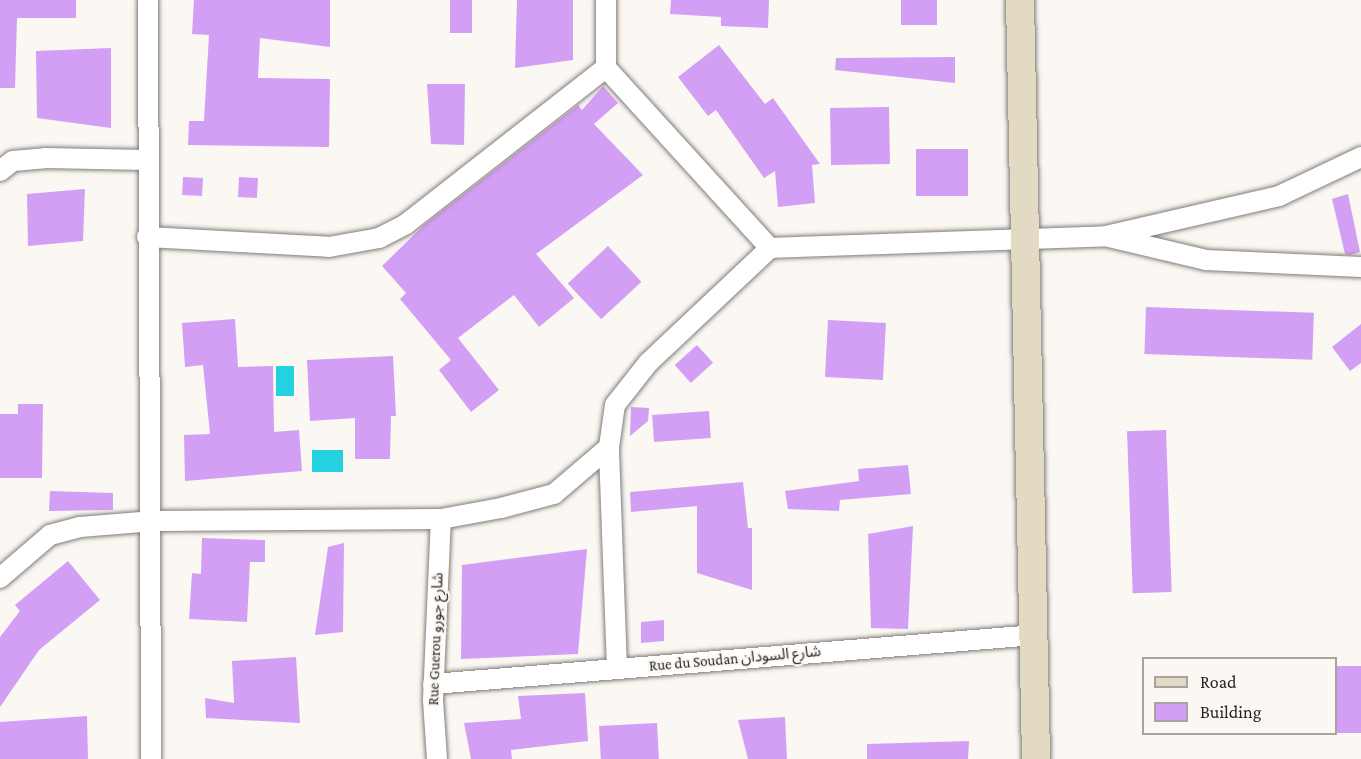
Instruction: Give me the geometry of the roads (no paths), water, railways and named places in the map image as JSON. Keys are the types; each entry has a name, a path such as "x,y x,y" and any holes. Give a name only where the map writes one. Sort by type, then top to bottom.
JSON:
{"main road":[{"path":"1020,0 1036,635 1036,759"}],"street":[{"path":"148,0 147,237 154,521 151,759"},
{"path":"606,0 606,68 770,248"},
{"path":"147,237 329,247 379,238 406,224 606,68"},
{"path":"617,669 609,447 615,405 632,381 770,248 1106,236 1279,196 1361,156"},
{"path":"0,171 13,161 45,158 147,160"},
{"path":"1106,236 1206,260 1361,267"},
{"path":"0,578 50,535 154,521 441,519 554,494 609,447"},
{"name":"Rue Guerou شارع جورو","path":"437,759 433,684 441,519"},
{"name":"Rue du Soudan شارع السودان","path":"433,684 1036,635"}],"water":[{"path":"276,366 294,366 294,396 276,396"},
{"path":"312,450 343,450 343,472 312,472"}]}
